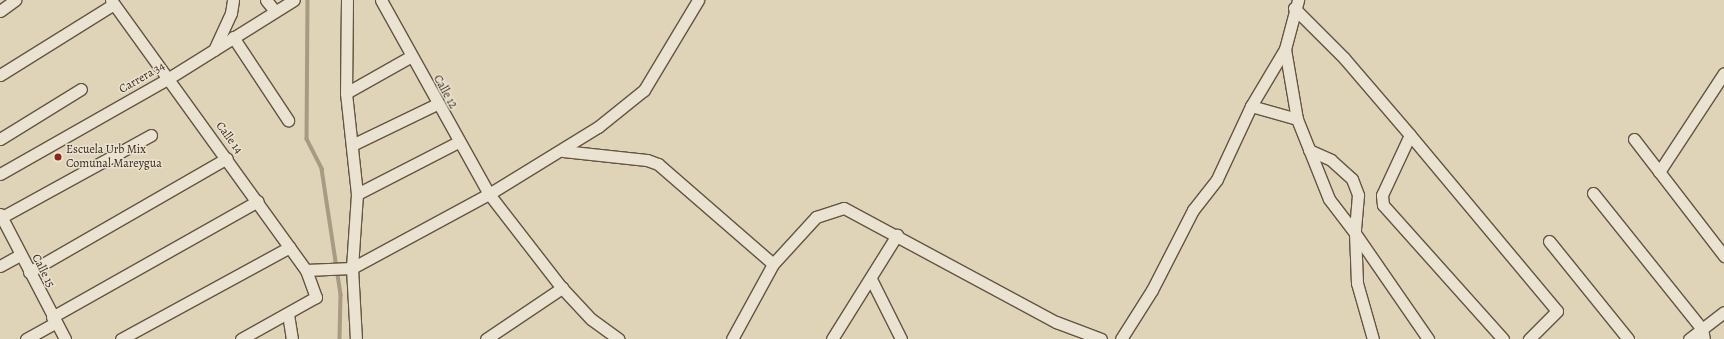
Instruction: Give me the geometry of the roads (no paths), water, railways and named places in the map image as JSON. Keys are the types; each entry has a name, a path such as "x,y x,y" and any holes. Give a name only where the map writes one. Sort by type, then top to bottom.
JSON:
{"street":[{"path":"0,10 15,0"},
{"path":"214,50 231,14 233,0"},
{"path":"266,0 275,11"},
{"name":"Carrera 34","path":"0,174 169,78 294,0"},
{"path":"347,0 346,93 356,194 349,268 356,339"},
{"name":"Calle 12","path":"381,0 410,57 489,194 562,288 591,319 619,339"},
{"path":"306,270 349,268 489,194 563,151 644,90 698,0"},
{"path":"0,75 112,2"},
{"name":"Calle 14","path":"112,2 227,158 306,270 316,297 288,314"},
{"path":"1121,339 1152,290 1193,210 1217,179 1251,106 1285,49 1296,4"},
{"path":"1296,4 1410,135 1557,311 1529,339"},
{"path":"234,37 288,120"},
{"path":"1285,49 1297,119 1329,200 1355,233 1428,339"},
{"path":"346,93 410,57"},
{"path":"1659,172 1724,73"},
{"path":"0,139 81,89"},
{"path":"352,145 437,104"},
{"path":"1251,106 1297,119"},
{"path":"1,216 152,135"},
{"path":"1410,135 1382,195 1383,205 1503,339"},
{"path":"1634,139 1724,256"},
{"path":"356,194 458,142"},
{"path":"1309,150 1331,160 1352,179 1358,195 1355,233 1357,283 1373,339"},
{"path":"563,151 647,160 658,164 773,264"},
{"path":"29,272 227,158"},
{"path":"1593,194 1703,334"},
{"path":"26,339 54,320 258,201"},
{"path":"732,339 773,264 816,217 830,210 844,208 897,235 1056,322 1101,339"},
{"name":"Calle 15","path":"1,216 65,339"},
{"path":"832,339 871,279 897,235"},
{"path":"1549,241 1628,339"},
{"path":"121,339 290,248"},
{"path":"0,266 20,255"},
{"path":"871,279 901,339"},
{"path":"486,339 504,335 562,288"},
{"path":"1690,339 1703,334 1724,312"},
{"path":"241,339 288,314 292,339"}],"waterway":[{"path":"308,0 307,139 322,169 341,295 340,339"}],"place":[{"name":"Escuela Urb Mix Comunal Mareygua","path":"58,157"}]}
